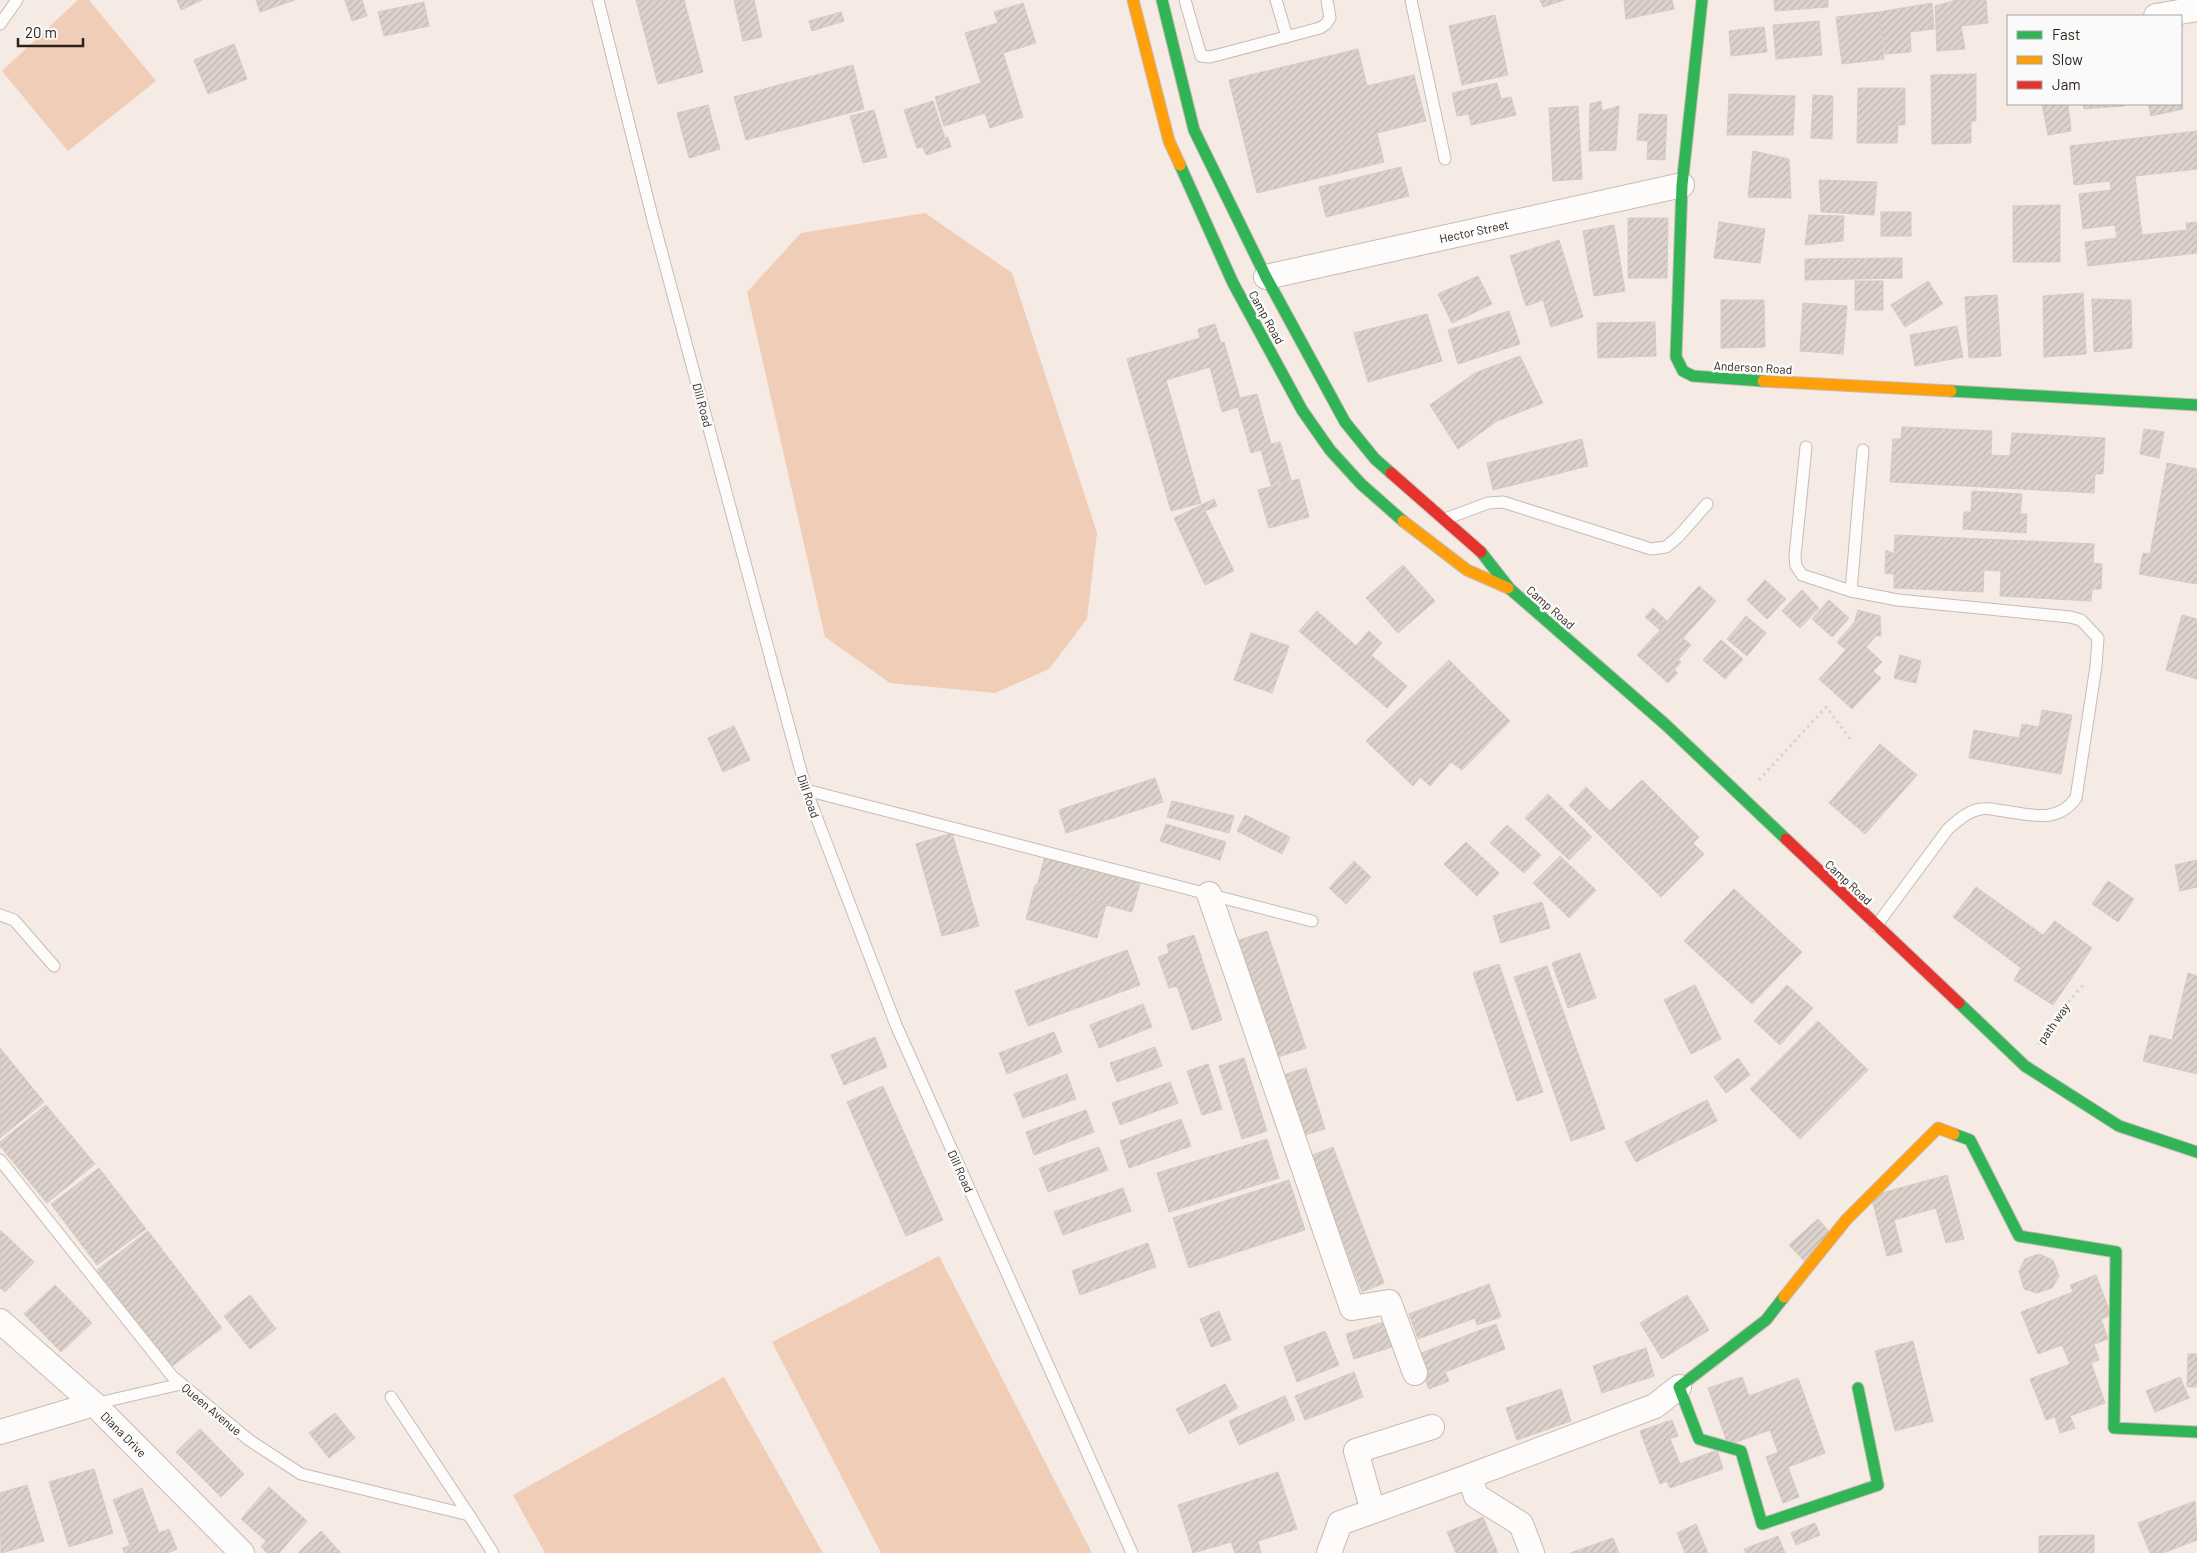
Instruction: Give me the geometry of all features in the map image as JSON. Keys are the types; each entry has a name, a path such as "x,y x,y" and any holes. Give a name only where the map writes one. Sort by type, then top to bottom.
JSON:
{"main road":[{"name":"Camp Road","path":"1133,0 1169,141 1233,283 1302,410 1330,450 1355,477 1414,532 1467,570 1510,589"},
{"name":"Camp Road","path":"1162,0 1194,130 1266,277 1345,422 1375,459 1482,553 1510,589 1666,725 2025,1066 2119,1126 2197,1152"},
{"name":"Anderson Road","path":"1702,0 1682,185 1676,357 1680,369 1691,377 2197,405"},
{"path":"1858,1388 1878,1485 1762,1524 1741,1451 1699,1439 1680,1387 1766,1320 1846,1220 1938,1128 1970,1140 2019,1236 2116,1252 2114,1428 2197,1432"}],"street":[{"path":"2162,15 2197,9"},
{"name":"Hector Street","path":"1266,277 1682,185"},
{"path":"1209,894 1352,1308 1389,1302 1414,1373"},
{"name":"Diana Drive","path":"0,1321 94,1404 242,1553"},
{"path":"1329,1553 1340,1523 1656,1406 1680,1387"},
{"path":"0,1432 94,1404"},
{"path":"1373,1511 1356,1451 1432,1427"},
{"path":"1470,1476 1476,1496 1521,1524 1532,1553"}],"lane":[{"path":"0,24 17,0"},
{"name":"Dill Road","path":"598,0 655,230 806,790 896,1026 1132,1553"},
{"path":"1185,0 1202,56 1210,57 1320,28 1330,18 1326,0"},
{"path":"1276,0 1287,37"},
{"path":"1412,0 1445,159"},
{"path":"1806,447 1795,556 1796,566 1802,575 1851,591 1898,600 2070,617 2081,620 2098,638 2096,666 2076,798 2068,809 2059,814 2048,816 1982,808 1962,816 1948,829 1876,926"},
{"path":"1851,591 1863,450"},
{"path":"1444,520 1488,503 1503,502 1651,549 1666,547 1678,538 1707,504"},
{"path":"806,790 953,830 1312,921"},
{"path":"0,915 14,920 54,966"},
{"name":"Queen Avenue","path":"0,1160 172,1376 249,1440 301,1474 469,1515"},
{"path":"94,1404 181,1384"},
{"path":"391,1397 494,1553"}],"path":[{"path":"1742,799 1826,707 1852,741"},
{"name":"path way","path":"2025,1066 2054,1018 2085,983"}],"shaded area":[{"path":"78,0 89,0 156,81 68,151 2,71"},
{"path":"925,213 1012,273 1097,533 1087,619 1049,669 995,693 890,683 825,637 747,292 801,233"},
{"path":"939,1256 1092,1553 881,1553 772,1342"},
{"path":"724,1377 823,1553 545,1553 513,1495"}],"building":[{"path":"177,0 202,0 181,10"},
{"path":"256,0 295,0 260,12"},
{"path":"345,0 362,0 367,16 352,21"},
{"path":"636,0 684,0 703,72 658,84"},
{"path":"734,0 754,0 762,37 743,41"},
{"path":"1540,0 1564,0 1543,7"},
{"path":"1624,0 1672,0 1674,9 1626,19"},
{"path":"1774,0 1828,0 1828,7 1775,11"},
{"path":"1957,0 1986,0 1988,23 1961,26 1965,49 1937,51 1935,6"},
{"path":"424,2 429,26 384,36 378,12"},
{"path":"1023,3 1036,43 1003,53 1023,117 990,128 985,113 944,126 935,97 981,83 965,33 998,23 994,12"},
{"path":"1932,3 1934,29 1910,32 1911,52 1885,54 1879,12"},
{"path":"841,12 844,21 812,31 809,21"},
{"path":"1879,12 1884,59 1842,64 1836,17"},
{"path":"1495,15 1508,75 1462,85 1449,26"},
{"path":"1819,21 1822,55 1776,59 1773,25"},
{"path":"1764,27 1767,52 1731,56 1729,31"},
{"path":"234,44 247,79 208,94 194,60"},
{"path":"1358,49 1367,86 1414,75 1426,121 1377,133 1384,162 1257,193 1229,80"},
{"path":"853,65 864,109 746,140 734,97"},
{"path":"1976,74 1976,121 1971,121 1971,143 1932,144 1931,75"},
{"path":"1497,83 1501,99 1511,97 1516,115 1471,125 1469,114 1457,116 1452,93"},
{"path":"1858,88 1905,88 1905,125 1898,125 1897,143 1857,143"},
{"path":"1729,94 1795,96 1793,135 1727,135"},
{"path":"1813,95 1833,96 1832,139 1811,138"},
{"path":"933,101 945,138 948,137 951,147 926,155 923,147 917,148 904,110"},
{"path":"1601,101 1602,111 1619,106 1616,150 1589,151 1590,104"},
{"path":"2182,104 2183,109 2151,116 2148,105"},
{"path":"708,105 720,149 689,158 677,113"},
{"path":"2042,105 2068,105 2071,131 2048,135"},
{"path":"2083,105 2124,105 2124,106 2084,109"},
{"path":"1578,106 1582,179 1553,181 1549,108"},
{"path":"874,110 887,157 863,163 850,116"},
{"path":"1639,114 1667,115 1665,160 1647,159 1648,141 1637,140"},
{"path":"2197,131 2197,169 2135,176 2142,235 2187,230 2186,223 2197,222 2197,253 2088,266 2085,242 2117,238 2115,225 2083,229 2079,194 2111,190 2110,181 2074,185 2070,146"},
{"path":"1753,151 1789,159 1791,198 1748,197"},
{"path":"1401,167 1409,196 1326,217 1319,187"},
{"path":"1819,180 1877,182 1874,215 1821,212"},
{"path":"2060,205 2060,262 2013,262 2013,206"},
{"path":"1881,212 1911,212 1911,236 1881,236"},
{"path":"1809,215 1844,216 1843,241 1805,245"},
{"path":"1628,218 1668,218 1667,278 1628,278"},
{"path":"1719,222 1765,229 1760,263 1714,258"},
{"path":"1614,225 1625,291 1594,296 1583,231"},
{"path":"1559,240 1583,317 1551,327 1543,300 1526,306 1510,256"},
{"path":"1902,258 1902,278 1805,280 1805,259"},
{"path":"1478,276 1492,304 1452,323 1438,294"},
{"path":"1855,281 1883,281 1883,310 1855,310"},
{"path":"1928,281 1943,304 1905,327 1891,305"},
{"path":"2083,293 2086,354 2044,357 2043,296"},
{"path":"1997,295 2001,356 1969,358 1965,297"},
{"path":"2092,299 2131,300 2132,348 2094,352"},
{"path":"1721,300 1764,300 1765,347 1721,348"},
{"path":"1803,303 1847,306 1843,354 1800,351"},
{"path":"1509,311 1520,344 1458,364 1448,330"},
{"path":"1427,314 1442,361 1368,382 1354,333"},
{"path":"1655,322 1656,356 1598,358 1597,323"},
{"path":"1215,324 1221,343 1224,342 1240,398 1257,394 1271,444 1280,442 1291,480 1271,485 1261,450 1251,453 1238,407 1222,412 1210,367 1166,380 1201,503 1171,511 1127,359 1200,338 1198,329"},
{"path":"1957,326 1963,357 1915,366 1910,335"},
{"path":"1520,356 1543,403 1497,421 1458,449 1430,405 1475,373"},
{"path":"1902,427 1992,431 1991,455 2010,456 2012,433 2105,438 2103,474 2095,474 2094,493 1890,482 1893,439 1901,439"},
{"path":"2144,429 2164,432 2159,458 2140,454"},
{"path":"1582,439 1588,466 1493,490 1487,463"},
{"path":"2167,463 2197,469 2197,584 2139,574 2143,553 2150,554"},
{"path":"1299,479 1309,517 1269,528 1258,490"},
{"path":"1972,491 2022,494 2020,514 2027,514 2026,533 1963,529 1964,512 1971,512"},
{"path":"1214,499 1217,506 1205,511 1234,571 1205,585 1174,518"},
{"path":"1895,535 2094,544 2093,563 2102,564 2101,589 2092,589 2091,601 2000,596 2001,571 1984,570 1983,592 1894,588 1894,574 1885,573 1886,550 1894,554"},
{"path":"1403,565 1435,601 1398,633 1366,598"},
{"path":"1765,580 1786,599 1767,619 1747,600"},
{"path":"1699,586 1716,601 1683,638 1691,645 1678,660 1681,662 1674,670 1678,673 1668,683 1637,655 1660,630 1645,617 1653,608 1667,621"},
{"path":"1802,590 1819,608 1800,628 1782,611"},
{"path":"1829,600 1849,618 1832,637 1812,619"},
{"path":"1858,610 1880,616 1881,636 1876,636 1866,647 1882,662 1873,671 1881,678 1852,709 1819,679 1846,650 1837,642 1854,623"},
{"path":"1317,611 1356,646 1369,631 1382,643 1371,655 1407,686 1387,708 1299,631"},
{"path":"2182,615 2197,619 2197,679 2166,670"},
{"path":"1746,616 1766,633 1747,656 1727,639"},
{"path":"1251,633 1289,646 1272,693 1234,680"},
{"path":"1721,640 1743,659 1725,679 1703,660"},
{"path":"1900,655 1921,661 1916,683 1894,678"},
{"path":"1449,660 1510,721 1462,770 1451,762 1430,786 1420,777 1413,786 1366,741"},
{"path":"2042,710 2072,715 2061,774 1969,758 1974,730 2019,738 2022,724 2039,727"},
{"path":"734,726 750,760 723,772 708,738"},
{"path":"1880,744 1917,775 1865,834 1829,803"},
{"path":"1155,778 1163,802 1066,833 1059,810"},
{"path":"1642,780 1699,837 1693,843 1704,854 1661,897 1569,805 1586,787 1610,811"},
{"path":"1548,794 1592,837 1569,860 1525,818"},
{"path":"1172,801 1234,816 1229,833 1167,817"},
{"path":"1245,815 1290,837 1282,854 1237,831"},
{"path":"1166,824 1226,842 1220,860 1160,841"},
{"path":"1507,825 1541,855 1524,873 1490,843"},
{"path":"952,833 979,926 942,936 916,844"},
{"path":"1466,842 1499,873 1477,896 1444,864"},
{"path":"1045,856 1140,883 1132,912 1037,886"},
{"path":"1560,856 1596,890 1569,918 1533,883"},
{"path":"2197,860 2197,887 2180,891 2175,865"},
{"path":"1354,861 1371,877 1346,904 1329,888"},
{"path":"2108,881 2134,899 2118,922 2092,904"},
{"path":"1035,885 1106,905 1097,938 1026,919"},
{"path":"1976,887 2043,935 2055,921 2092,948 2053,1005 2014,980 2021,968 1953,917"},
{"path":"1734,889 1802,952 1752,1004 1684,941"},
{"path":"1542,902 1550,928 1501,943 1493,916"},
{"path":"1267,931 1306,1048 1278,1057 1239,940"},
{"path":"1194,935 1222,1020 1192,1030 1177,986 1169,988 1158,957 1169,953 1167,944"},
{"path":"1127,950 1140,985 1028,1026 1015,991"},
{"path":"1580,953 1596,998 1568,1008 1552,963"},
{"path":"1499,964 1543,1092 1517,1101 1473,973"},
{"path":"1547,966 1605,1129 1571,1141 1514,977"},
{"path":"2188,973 2197,976 2197,1074 2143,1061 2150,1035 2172,1040"},
{"path":"1695,985 1721,1039 1691,1054 1664,1000"},
{"path":"1787,985 1813,1008 1780,1045 1754,1021"},
{"path":"1143,1004 1152,1027 1099,1048 1090,1025"},
{"path":"1818,1021 1868,1070 1800,1139 1750,1089"},
{"path":"1054,1032 1062,1052 1007,1074 999,1053"},
{"path":"875,1037 887,1067 844,1085 831,1055"},
{"path":"1155,1047 1162,1066 1117,1082 1110,1063"},
{"path":"0,1048 44,1102 0,1138"},
{"path":"1244,1058 1267,1131 1242,1139 1219,1066"},
{"path":"1738,1058 1750,1075 1726,1093 1714,1077"},
{"path":"1208,1064 1222,1109 1202,1115 1187,1071"},
{"path":"1306,1068 1325,1129 1301,1136 1283,1075"},
{"path":"1067,1074 1076,1099 1023,1118 1014,1094"},
{"path":"1170,1082 1178,1103 1120,1125 1112,1103"},
{"path":"883,1086 943,1220 906,1236 847,1102"},
{"path":"1707,1100 1717,1121 1636,1162 1625,1142"},
{"path":"46,1105 95,1164 47,1203 0,1146 0,1142"},
{"path":"1086,1110 1094,1132 1034,1155 1026,1132"},
{"path":"1181,1119 1191,1146 1129,1168 1120,1141"},
{"path":"1267,1139 1279,1178 1169,1212 1157,1173"},
{"path":"1099,1147 1108,1170 1048,1192 1039,1168"},
{"path":"1333,1147 1384,1283 1362,1292 1310,1156"},
{"path":"99,1168 146,1229 97,1265 51,1204"},
{"path":"1947,1175 1964,1239 1946,1243 1936,1208 1894,1220 1902,1252 1887,1256 1871,1196"},
{"path":"1289,1180 1305,1230 1189,1268 1173,1218"},
{"path":"1123,1188 1131,1211 1063,1235 1054,1212"},
{"path":"1818,1219 1833,1236 1804,1261 1789,1245"},
{"path":"0,1230 34,1262 5,1292 0,1288"},
{"path":"148,1231 222,1328 171,1367 97,1270"},
{"path":"1148,1243 1156,1267 1080,1295 1072,1271"},
{"path":"2039,1254 2053,1260 2059,1276 2052,1288 2037,1293 2024,1289 2019,1271 2025,1259"},
{"path":"2096,1275 2111,1315 2101,1319 2108,1339 2094,1344 2099,1360 2091,1363 2105,1403 2070,1416 2075,1428 2060,1433 2055,1417 2046,1420 2030,1379 2070,1364 2062,1345 2038,1354 2021,1312 2073,1292 2070,1285"},
{"path":"1489,1284 1501,1317 1477,1325 1475,1318 1418,1339 1409,1314"},
{"path":"55,1285 92,1323 61,1352 24,1314"},
{"path":"250,1295 276,1329 250,1349 224,1316"},
{"path":"1687,1295 1709,1330 1662,1359 1640,1323"},
{"path":"1219,1311 1231,1340 1211,1347 1200,1319"},
{"path":"1387,1321 1395,1346 1354,1359 1346,1334"},
{"path":"1496,1324 1505,1349 1445,1372 1449,1381 1429,1389 1416,1355"},
{"path":"1325,1331 1339,1365 1297,1382 1284,1347"},
{"path":"1913,1341 1933,1421 1895,1431 1875,1351"},
{"path":"1646,1348 1654,1376 1602,1393 1593,1366"},
{"path":"2188,1354 2197,1354 2197,1387 2187,1387"},
{"path":"1354,1372 1363,1397 1305,1420 1295,1396"},
{"path":"1742,1377 1749,1396 1798,1378 1825,1453 1788,1467 1799,1497 1783,1503 1766,1457 1778,1452 1770,1430 1728,1445 1708,1388"},
{"path":"2180,1377 2189,1398 2155,1412 2146,1391"},
{"path":"1225,1384 1238,1408 1189,1434 1176,1409"},
{"path":"1561,1389 1571,1421 1517,1440 1506,1408"},
{"path":"1285,1396 1295,1420 1239,1445 1229,1421"},
{"path":"335,1413 355,1438 329,1458 309,1433"},
{"path":"1672,1420 1678,1436 1670,1439 1680,1464 1717,1450 1723,1469 1670,1488 1667,1481 1660,1484 1640,1431"},
{"path":"200,1429 244,1474 221,1497 176,1452"},
{"path":"94,1469 113,1533 69,1547 49,1482"},
{"path":"1278,1472 1297,1529 1258,1541 1261,1553 1235,1553 1231,1542 1193,1553 1178,1505"},
{"path":"27,1485 44,1541 1,1553 0,1493"},
{"path":"269,1487 307,1521 279,1553 267,1553 261,1547 266,1541 241,1519"},
{"path":"142,1488 159,1533 169,1529 177,1549 167,1553 124,1553 123,1548 130,1545 113,1500"},
{"path":"2195,1501 2197,1540 2163,1553 2150,1553 2138,1523"},
{"path":"1483,1517 1498,1553 1456,1553 1447,1532"},
{"path":"1815,1523 1820,1535 1796,1545 1791,1533"},
{"path":"1696,1524 1708,1553 1685,1553 1677,1533"},
{"path":"321,1531 341,1553 298,1553"},
{"path":"2094,1535 2094,1553 2039,1553 2039,1536"},
{"path":"1778,1536 1785,1553 1746,1553 1744,1549"},
{"path":"1613,1538 1619,1553 1570,1553"}],"traffic: fast":[{"path":"1162,0 1194,130 1266,277 1345,422 1375,459 1391,473"},
{"path":"1702,0 1682,185 1676,357 1683,371 1693,376 1763,381"},
{"path":"1180,165 1233,283 1302,410 1330,450 1361,484 1403,521"},
{"path":"1951,391 2197,405"},
{"path":"1481,552 1510,589 1666,725 1786,839"},
{"path":"1959,1003 2025,1066 2119,1126 2197,1152"},
{"path":"1954,1134 1970,1140 2019,1236 2116,1252 2114,1428 2197,1432"},
{"path":"1784,1297 1766,1320 1679,1387 1699,1439 1741,1451 1762,1524 1878,1485 1858,1388"}],"traffic: slow":[{"path":"1133,0 1169,141 1180,165"},
{"path":"1763,381 1951,391"},
{"path":"1403,521 1467,570 1508,588"},
{"path":"1784,1297 1846,1220 1938,1128 1954,1134"}],"traffic: jam":[{"path":"1391,473 1481,552"},
{"path":"1786,839 1959,1003"}]}
